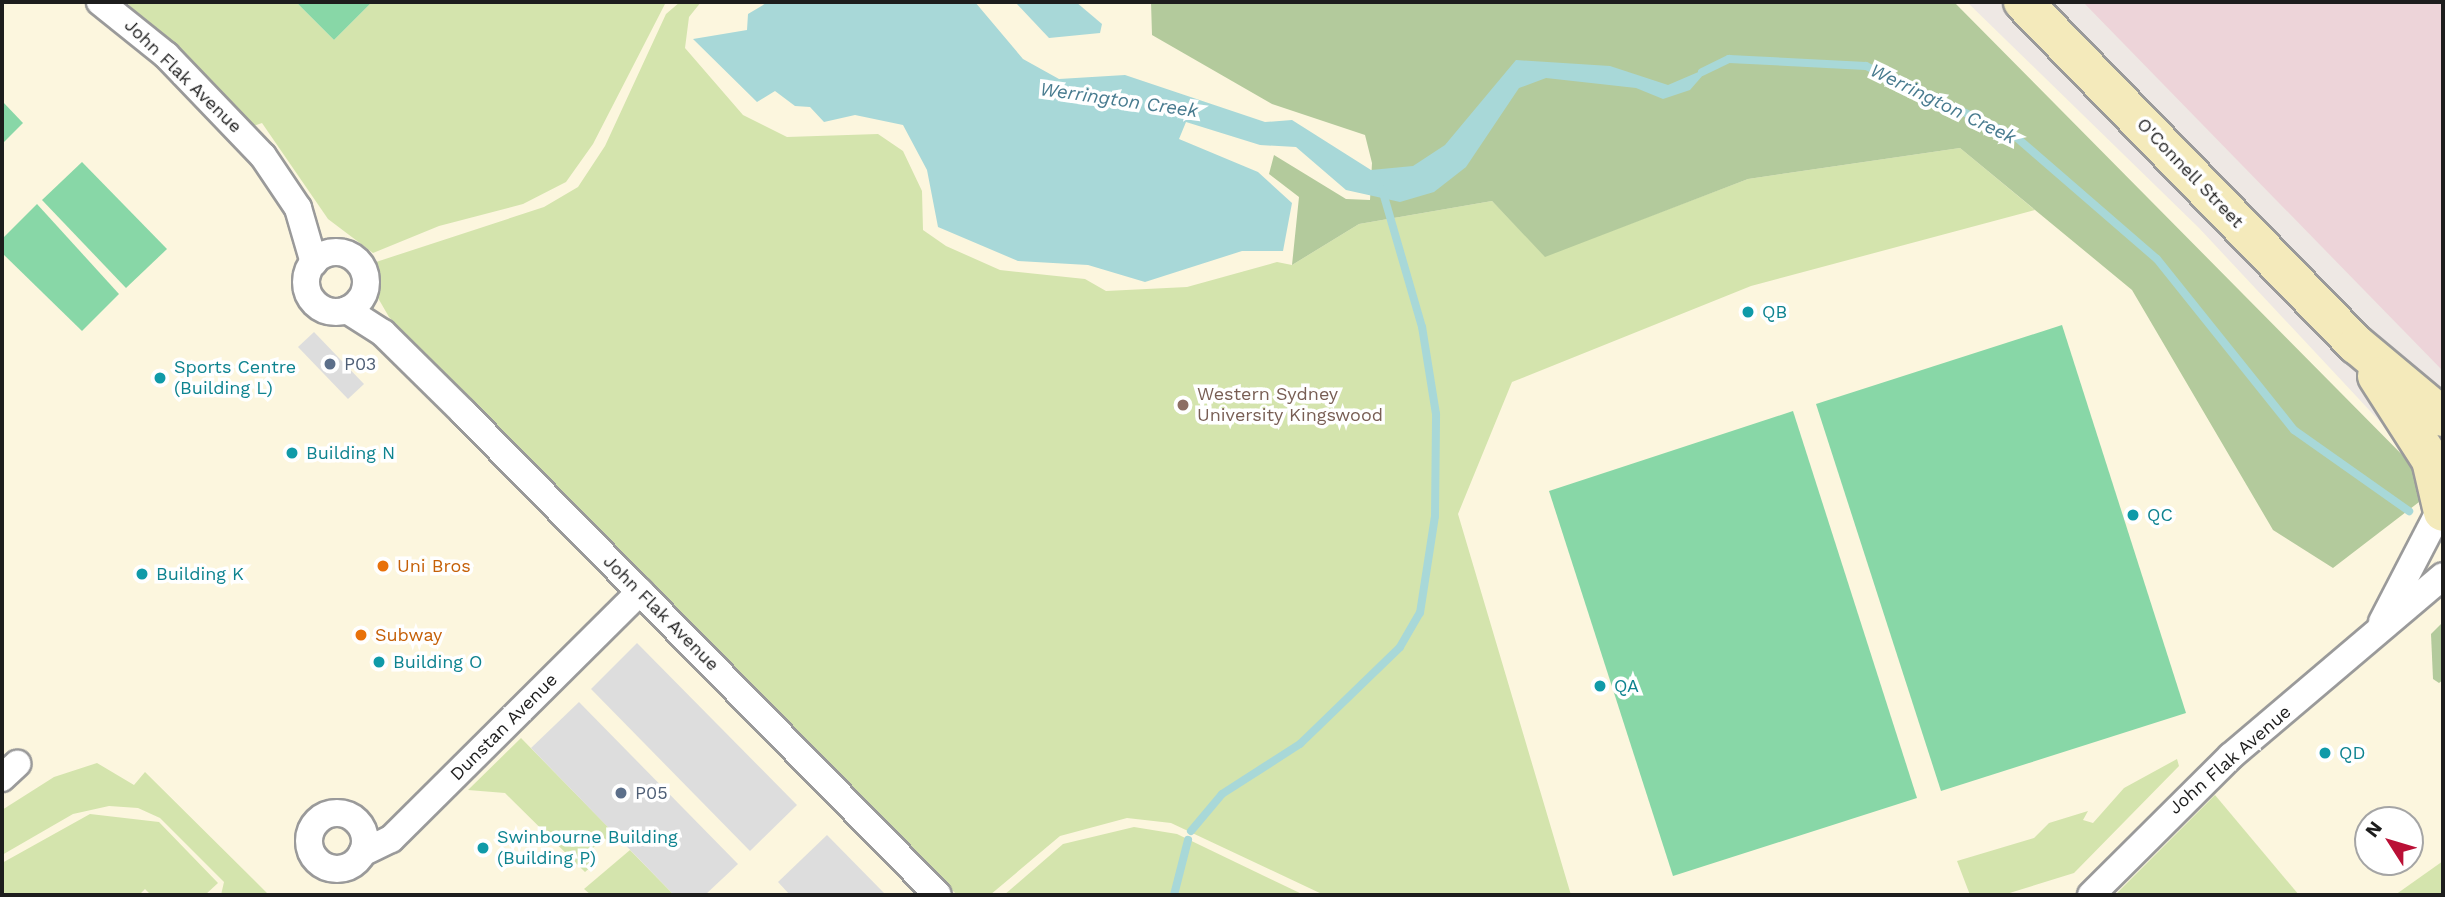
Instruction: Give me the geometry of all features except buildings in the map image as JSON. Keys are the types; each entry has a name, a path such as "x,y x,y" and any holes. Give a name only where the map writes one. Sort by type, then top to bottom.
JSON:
{"street":[{"name":"John Flak Avenue","path":"100,2 219,106 263,156 307,227 338,253"},
{"name":"O'Connell Street","path":"2023,2 2357,345 2443,417"},
{"name":"John Flak Avenue","path":"307,227 314,263"},
{"path":"338,253 359,263 356,302 329,312 314,303 307,286 314,263 338,253"},
{"name":"John Flak Avenue","path":"356,302 383,333 938,895"},
{"name":"O'Connell Street","path":"2357,345 2431,460 2442,498"},
{"name":"John Flak Avenue","path":"2376,633 2442,498"},
{"name":"John Flak Avenue","path":"2091,895 2174,808 2443,576"},
{"name":"Dunstan Avenue","path":"362,853 391,839 640,592"}],"shaded area":[{"name":"Western Sydney University Kingswood","path":"2,2 1967,2 2199,228 2443,489 2443,895 2,895"},
{"path":"2083,2 2443,2 2443,371"},
{"name":"P03","path":"314,332 364,384 348,399 298,347"},
{"name":"P05","path":"637,643 797,805 750,851 591,689"},
{"name":"P05","path":"579,702 738,864 705,895 674,895 531,748"},
{"path":"827,835 886,895 790,895 778,882"}],"green space":[{"path":"126,2 296,2 334,40 372,2 666,2 593,144 566,182 523,204 439,226 373,253 328,219 262,123 253,126"},
{"path":"296,2 372,2 334,40"},
{"path":"680,2 701,2 689,17 685,48 743,115 787,137 878,134 903,151 922,191 923,230 946,246 1000,270 1085,279 1106,291 1187,287 1277,262 1292,265 1359,224 1492,201 1545,256 1748,179 1960,148 2035,210 1751,286 1512,382 1458,514 1571,895 1324,895 1171,823 1127,818 1060,836 990,895 957,895 389,317 378,298 373,263 544,207 578,187 605,146 666,14"},
{"path":"1151,2 1954,2 2436,489 2333,568 2273,530 2132,290 1960,148 1748,179 1545,257 1492,201 1359,224 1292,265 1299,197 1269,174 1274,155 1346,199 1370,200 1372,163 1365,135 1272,104 1152,35"},
{"path":"2,101 23,123 2,144"},
{"path":"82,162 167,249 126,288 42,200"},
{"path":"37,204 119,294 82,331 2,253 2,239"},
{"path":"2062,325 2186,713 1941,791 1816,404"},
{"path":"1793,411 1917,798 1673,876 1549,491"},
{"path":"2443,622 2443,680 2439,683 2433,679 2431,634"},
{"path":"521,738 618,837 613,846 604,838 584,856 592,866 585,872 505,793 468,790"},
{"path":"2177,759 2179,766 2074,873 2003,895 1970,895 1957,861 2034,838 2049,823 2088,811 2083,820 2093,823 2124,788"},
{"path":"97,763 134,785 145,772 269,895 221,895 224,882 160,818 138,808 109,806 73,814 2,855 2,810 54,777"},
{"path":"2215,795 2299,895 2115,895"},
{"path":"90,814 159,822 218,883 205,895 151,895 145,889 139,895 2,895 2,863"},
{"path":"1134,827 1177,834 1304,895 1004,895 1063,844"},
{"path":"630,850 674,895 591,895 584,889"},
{"path":"2443,861 2443,895 2395,895 2424,876"}],"water":[{"path":"768,2 975,2 1023,59 1059,79 1125,75 1265,122 1292,120 1371,170 1413,166 1445,145 1516,60 1610,66 1668,85 1710,67 1690,90 1663,99 1636,88 1546,78 1519,88 1466,167 1434,192 1400,202 1346,190 1296,147 1260,145 1186,122 1179,139 1258,172 1292,203 1283,251 1242,251 1145,282 1088,265 1018,261 938,227 927,170 903,125 855,115 824,122 810,107 795,106 775,91 757,102 693,39 747,30 748,14"},
{"path":"1015,2 1076,2 1102,24 1100,33 1049,38"}],"waterway":[{"name":"Werrington Creek","path":"1702,72 1729,59 1866,66 2016,137 2157,259 2294,430 2409,511"},
{"path":"1191,831 1222,794 1300,744 1400,647 1420,613 1435,516 1436,414 1422,327 1382,189"},
{"path":"1174,895 1188,840"}],"place":[{"name":"QB","path":"1748,312"},
{"name":"P03","path":"330,364"},
{"name":"Sports Centre (Building L)","path":"160,378"},
{"name":"Western Sydney University Kingswood","path":"1183,405"},
{"name":"Building N","path":"292,453"},
{"name":"QC","path":"2133,515"},
{"name":"Uni Bros","path":"383,566"},
{"name":"Building K","path":"142,574"},
{"name":"Subway","path":"361,635"},
{"name":"Building O","path":"379,662"},
{"name":"QA","path":"1600,686"},
{"name":"QD","path":"2325,753"},
{"name":"P05","path":"621,793"},
{"name":"Swinbourne Building (Building P)","path":"483,848"}]}
